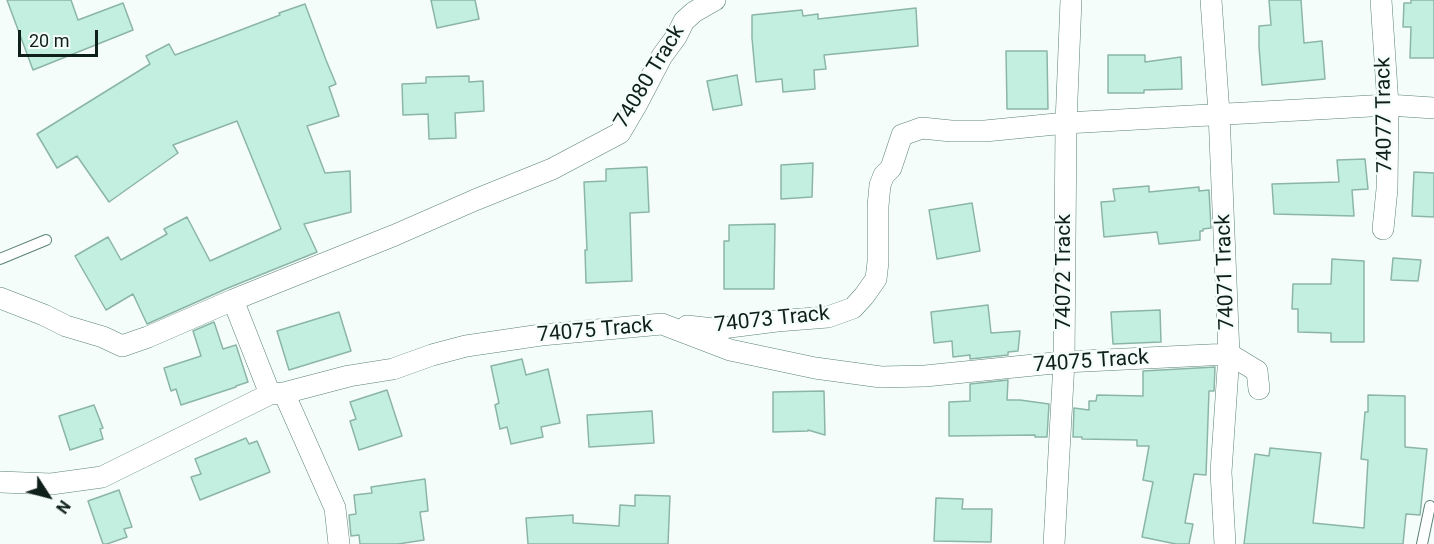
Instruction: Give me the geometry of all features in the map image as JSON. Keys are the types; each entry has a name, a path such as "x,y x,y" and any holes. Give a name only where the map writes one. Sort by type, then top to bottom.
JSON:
{"street":[{"name":"74080 Track","path":"0,298 66,326 103,337 122,346 395,235 552,169 620,133 684,21 694,12 715,0"},
{"name":"74072 Track","path":"1054,544 1064,362 1066,123 1071,0"},
{"name":"74071 Track","path":"1210,0 1219,113 1229,354 1221,472 1225,544"},
{"name":"74077 Track","path":"1381,0 1388,105 1387,189 1383,229"},
{"name":"74073 Track","path":"662,324 714,329 828,317 853,308 876,279 880,185 884,175 891,168 902,135 922,128 985,131 1219,113 1388,105 1434,108"},
{"path":"233,300 335,508 339,544"},
{"name":"74075 Track","path":"0,482 51,484 102,477 277,393 350,376 393,369 465,346 542,335 662,324 730,350 815,368 881,377 925,376 1064,362 1229,354"},
{"path":"1229,354 1257,370 1259,389"}],"lane":[{"path":"0,259 46,240"},
{"path":"1422,544 1430,506"}],"building":[{"path":"7,0 71,0 78,20 123,3 133,30 33,70"},
{"path":"431,0 475,0 479,19 437,28"},
{"path":"1269,0 1301,0 1304,43 1322,41 1325,79 1262,85 1259,26 1271,25"},
{"path":"1411,0 1434,0 1434,58 1410,58 1411,27 1403,27 1404,3 1411,3"},
{"path":"305,4 336,84 329,87 339,116 307,126 325,173 350,171 351,212 304,224 317,252 147,324 133,294 106,310 75,256 108,237 121,260 167,234 164,229 187,217 210,261 281,229 237,121 173,145 178,153 109,202 77,156 57,168 37,134 150,64 146,56 169,44 175,55"},
{"path":"916,8 918,46 824,55 826,69 814,70 815,89 783,92 782,79 756,82 752,15 802,10 803,16 818,14 818,19"},
{"path":"1006,51 1047,51 1048,109 1007,109"},
{"path":"1108,55 1145,55 1145,62 1181,57 1182,89 1144,90 1144,93 1108,93"},
{"path":"737,75 742,105 713,110 707,81"},
{"path":"469,76 469,82 483,81 484,111 455,113 456,138 429,139 428,114 403,115 402,84 426,83 426,77"},
{"path":"1365,159 1368,189 1352,190 1354,216 1274,214 1272,184 1339,182 1337,160"},
{"path":"813,163 812,197 781,199 781,165"},
{"path":"647,167 649,212 630,213 632,281 586,283 584,182 606,181 606,169"},
{"path":"1414,172 1434,173 1434,217 1412,216"},
{"path":"1149,186 1149,192 1199,187 1199,191 1209,190 1211,228 1200,231 1200,240 1159,244 1157,232 1104,237 1101,202 1115,201 1113,189"},
{"path":"972,203 980,251 937,259 929,210"},
{"path":"775,224 774,289 724,289 724,241 729,241 729,225"},
{"path":"1393,258 1421,260 1418,281 1391,280"},
{"path":"1332,259 1364,261 1364,342 1331,342 1331,333 1298,332 1298,309 1292,309 1293,284 1331,284"},
{"path":"988,305 991,333 1020,331 1018,351 1008,352 1008,355 970,359 970,355 953,357 952,341 934,343 931,312"},
{"path":"1160,310 1161,342 1113,344 1111,312"},
{"path":"339,312 351,351 289,370 277,331"},
{"path":"214,322 223,349 236,345 248,382 181,405 176,389 171,391 164,368 201,356 193,331"},
{"path":"522,359 526,375 548,369 560,423 541,427 543,437 511,444 507,427 500,429 495,405 499,403 491,366"},
{"path":"1215,367 1214,391 1209,391 1206,475 1194,474 1185,523 1193,524 1189,544 1176,544 1142,537 1153,482 1143,480 1149,446 1137,446 1137,440 1073,437 1074,408 1089,410 1089,401 1096,401 1097,395 1143,396 1143,371"},
{"path":"1008,380 1007,400 1049,404 1047,437 1035,437 1035,435 949,436 949,402 970,401 970,384"},
{"path":"387,390 402,436 359,450 350,421 356,419 350,402"},
{"path":"824,391 825,435 808,430 773,432 773,392"},
{"path":"1368,395 1405,396 1405,447 1427,449 1420,515 1406,514 1403,544 1244,544 1255,454 1269,456 1270,448 1321,453 1313,523 1364,528 1368,460 1361,459 1365,412 1368,412"},
{"path":"94,405 103,428 100,429 103,439 70,450 59,416"},
{"path":"652,411 654,443 589,447 587,415"},
{"path":"246,438 249,444 257,441 270,472 200,500 191,477 201,474 195,459"},
{"path":"425,479 428,511 420,512 424,540 398,544 360,544 359,535 351,536 349,515 356,514 354,495 372,493 371,487"},
{"path":"119,490 132,527 124,529 127,537 103,544 88,501"},
{"path":"635,495 670,496 668,544 528,544 526,518 573,515 573,523 619,526 620,505 635,506"},
{"path":"936,498 963,499 962,509 992,509 991,542 934,541"}]}
